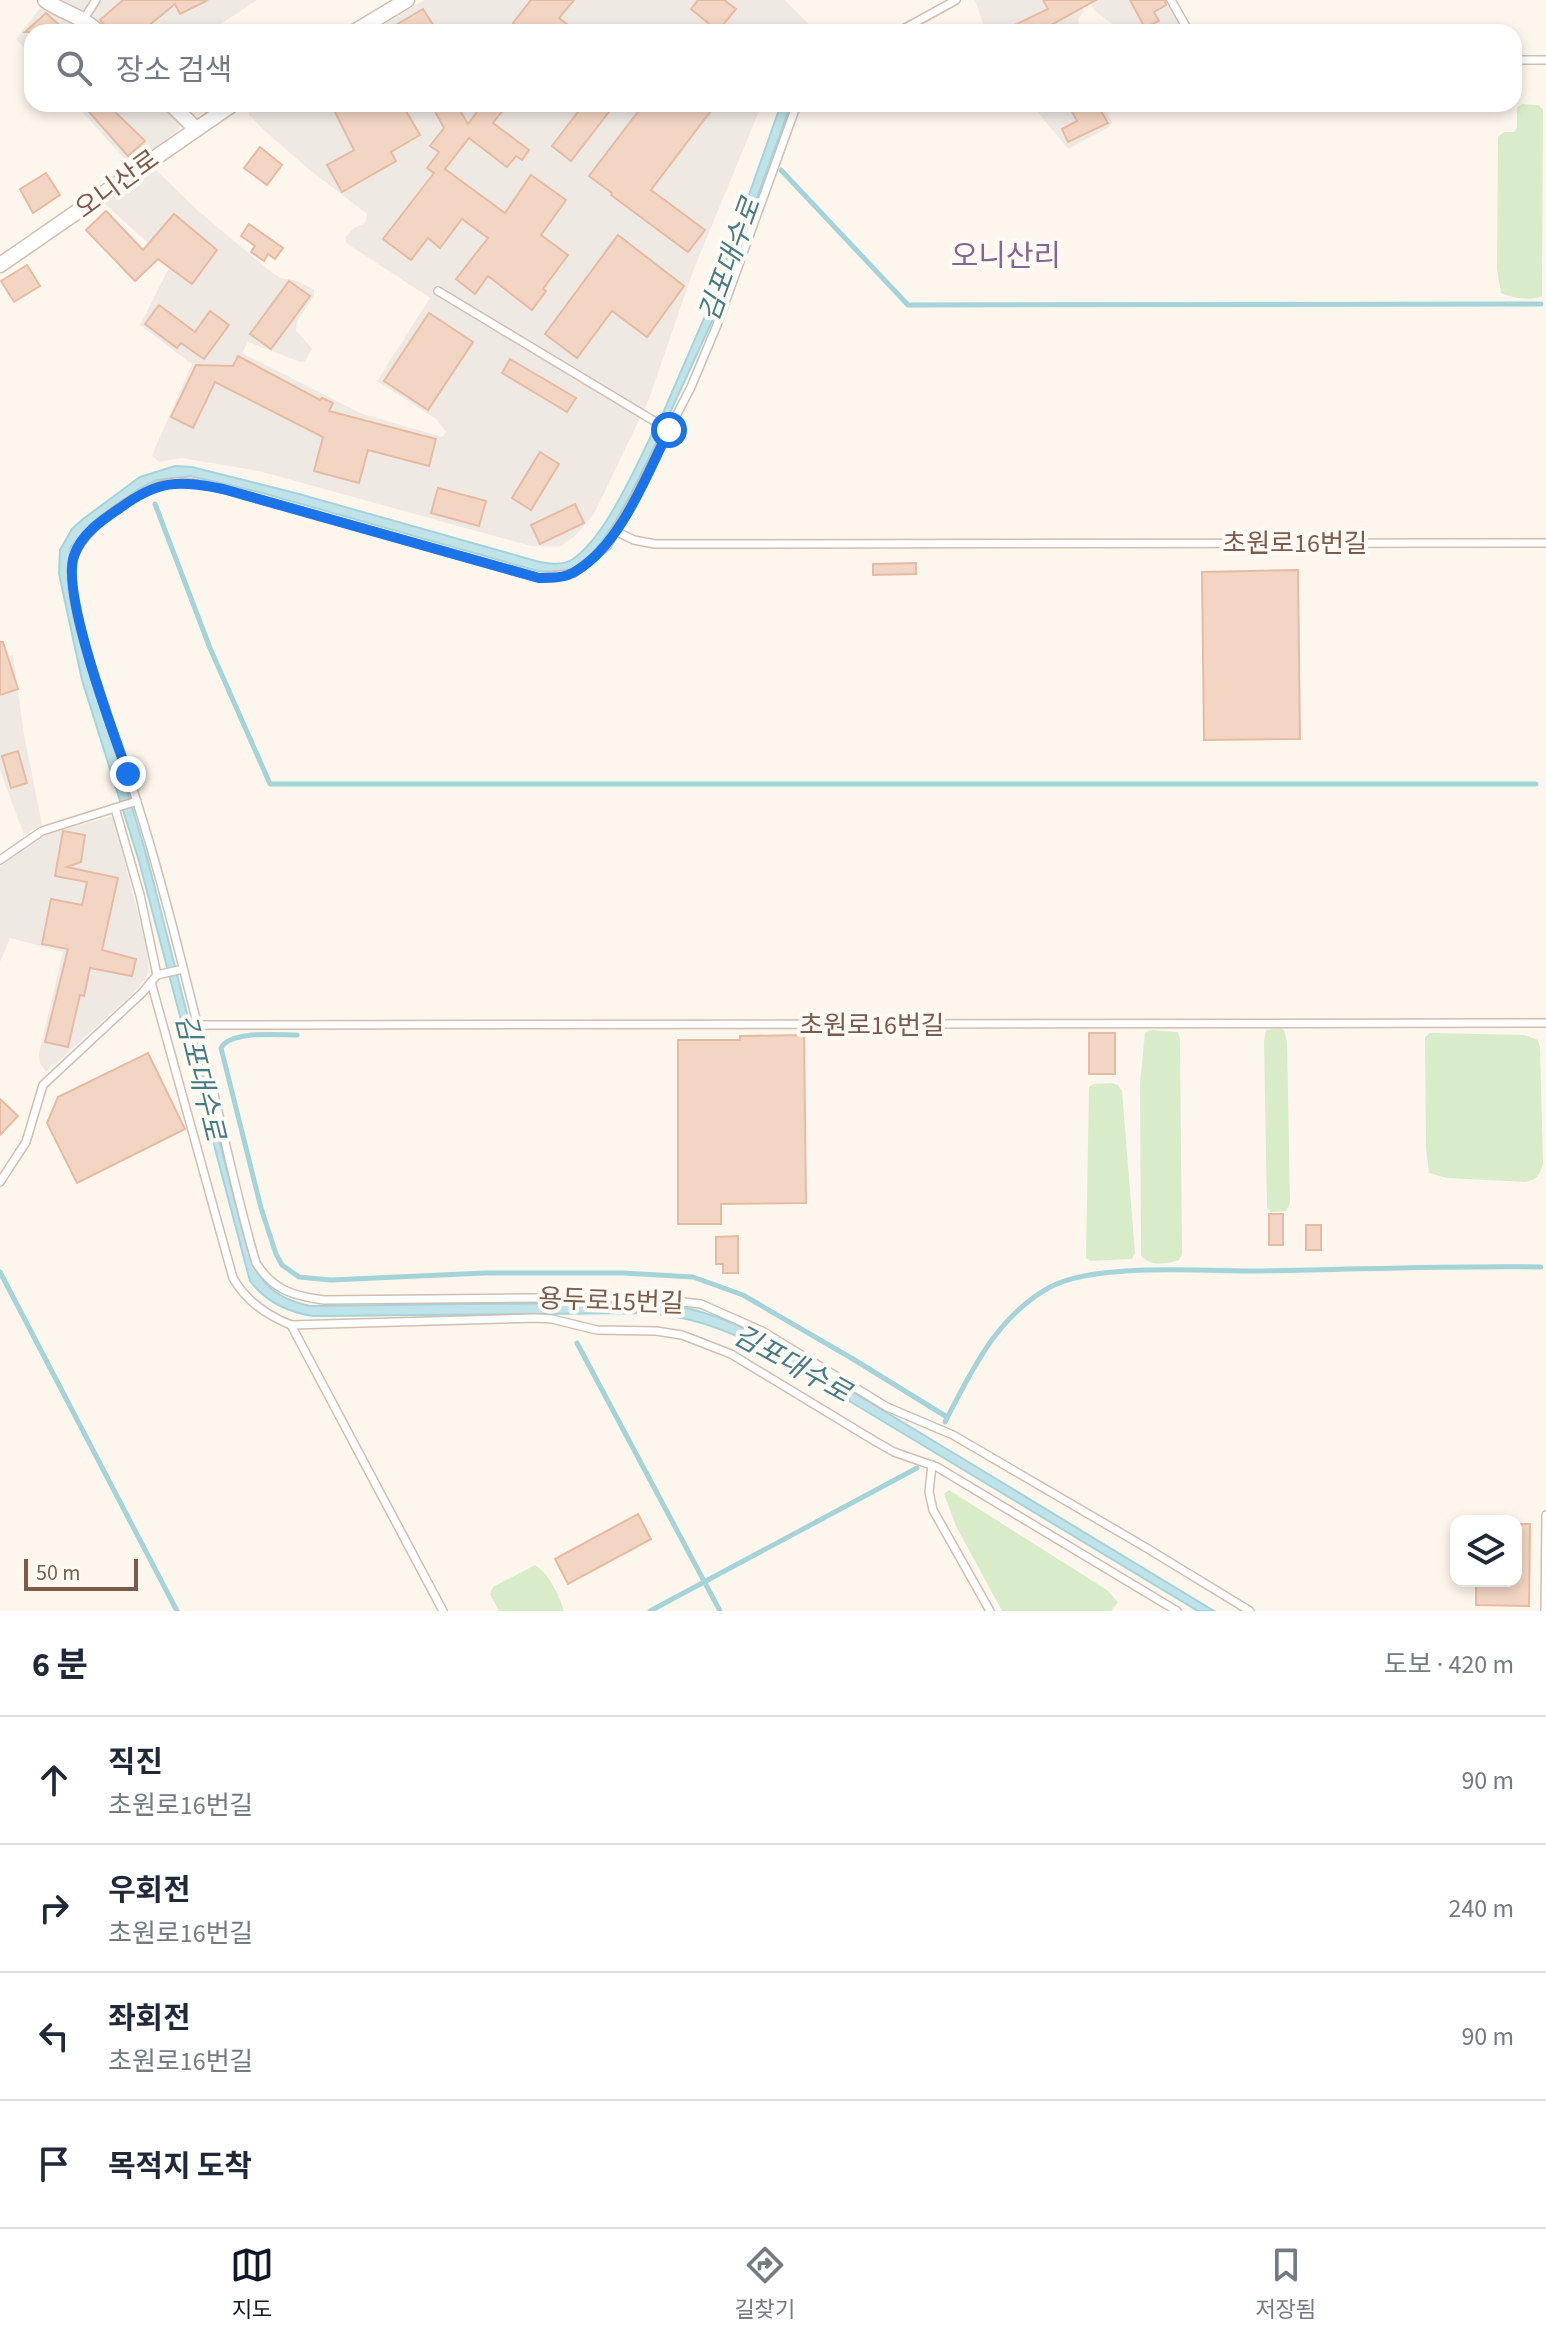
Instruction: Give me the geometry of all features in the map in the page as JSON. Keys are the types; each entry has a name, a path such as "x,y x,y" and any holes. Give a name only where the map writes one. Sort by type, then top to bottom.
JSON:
{"street":[{"path":"45,0 89,24"},
{"path":"367,24 407,0"},
{"path":"179,112 195,128"},
{"name":"오니산로","path":"0,265 220,112"}],"lane":[{"path":"84,19 96,0"},
{"path":"912,24 956,0"},
{"path":"1171,0 1184,24"},
{"path":"1522,60 1546,60"},
{"path":"0,1182 26,1142 43,1085 154,979 183,969 137,801 95,677 80,621 71,572 73,558 87,535 145,491 174,482 223,489 539,578 574,573 607,546 691,387 717,325 794,112"},
{"path":"438,291 669,430"},
{"name":"초원로16번길","path":"615,531 634,540 655,544 1546,543"},
{"path":"0,860 42,831 137,801"},
{"path":"115,808 140,895 154,979 233,1278 253,1304 291,1325 537,1318 597,1330 656,1331 682,1335 731,1354 894,1452 932,1465 1177,1611"},
{"name":"용두로15번길","path":"183,969 256,1263 278,1288 302,1297 324,1300 640,1297 678,1299 717,1309 762,1331 887,1407 953,1435 1250,1611"},
{"name":"초원로16번길","path":"197,1025 1546,1023"},
{"path":"291,1325 443,1611"},
{"path":"932,1465 929,1492 933,1510 990,1611"},
{"path":"1545,1611 1546,1515"}],"shaded area":[{"path":"53,0 257,0 220,24 97,24"},
{"path":"424,0 785,0 809,24 384,24"},
{"path":"975,0 1078,0 1084,11 1078,19 1079,24 983,24"},
{"path":"1089,0 1166,0 1179,24 1112,24 1094,10"},
{"path":"41,7 46,7 77,24 28,24"},
{"path":"24,29 24,48 16,39"},
{"path":"82,112 172,112 180,122 179,129 132,167"},
{"path":"249,112 759,112 693,271 649,399 594,514 574,537 559,547 531,546 259,471 181,458 159,462 152,455 192,364 140,325 171,264 104,203 152,166 197,210 269,270 280,278 298,281 314,290 297,322 296,330 312,349 305,361 300,362 248,342 242,353 360,413 442,437 446,432 436,419 377,381 430,298 346,243 346,236 365,223 367,214 311,171"},
{"path":"1038,112 1106,112 1112,122 1109,127 1068,149"},
{"path":"13,655 24,735 42,825 24,835 0,770 0,657"},
{"path":"113,816 147,949 149,971 130,996 46,1072 39,1054 63,952 10,938 0,962 0,866 46,834"}],"green space":[{"path":"1522,104 1538,105 1543,109 1542,296 1527,299 1501,293 1497,269 1498,137 1517,128 1517,112 1522,112"},
{"path":"1281,1028 1287,1042 1290,1203 1286,1211 1270,1212 1267,1207 1264,1041 1266,1030"},
{"path":"1150,1030 1178,1032 1180,1039 1182,1254 1179,1260 1164,1263 1153,1263 1141,1255 1140,1083 1145,1033"},
{"path":"1430,1033 1525,1035 1538,1040 1543,1164 1535,1178 1526,1182 1447,1178 1429,1173 1425,1037"},
{"path":"1112,1083 1122,1091 1135,1253 1132,1259 1090,1261 1086,1258 1089,1087"},
{"path":"949,1490 1107,1590 1118,1602 1111,1611 1002,1611 956,1526 944,1494"},
{"path":"535,1565 549,1579 564,1611 499,1611 490,1594 493,1587"}],"water":[{"name":"김포대수로","path":"778,112 788,112 713,319 669,415 663,413 712,300"},
{"name":"김포대수로","path":"653,432 660,435 613,526 588,557 566,570 538,571 259,492 190,476 157,480 140,488 92,523 71,547 67,571 77,623 147,857 241,1225 255,1268 280,1295 310,1306 645,1302 677,1306 722,1319 767,1340 1214,1611 1198,1611 763,1349 704,1324 673,1316 641,1313 313,1316 278,1305 250,1281 139,861 82,680 59,574 60,550 72,529 140,477 175,466 192,467 299,494 536,561 565,563 597,535"}],"building":[{"path":"123,0 208,0 180,14 175,4 151,24 103,24 100,20"},
{"path":"531,0 574,0 559,18 567,24 513,23"},
{"path":"698,0 724,0 736,9 724,24 709,24 691,9"},
{"path":"1043,0 1096,0 1053,24 1017,24 1048,9"},
{"path":"1130,0 1165,0 1166,5 1154,12 1159,21 1143,24"},
{"path":"423,9 432,24 398,24"},
{"path":"46,13 58,24 34,24"},
{"path":"89,112 115,112 145,141 128,156"},
{"path":"335,112 407,112 420,135 391,152 396,161 342,192 327,165 354,150"},
{"path":"435,112 461,112 468,124 477,112 502,112 493,123 529,150 522,160 516,156 507,167 469,138 445,169 505,213 531,175 566,200 541,235 568,255 532,310 488,276 475,294 456,279 488,238 462,219 440,248 428,238 411,260 383,239 434,173 427,168 439,152 430,146 444,128"},
{"path":"578,112 609,112 571,161 552,146"},
{"path":"638,112 710,112 651,190 705,230 688,252 589,176"},
{"path":"1072,112 1102,112 1108,123 1068,142 1062,129 1077,121"},
{"path":"260,147 282,165 267,185 244,168"},
{"path":"46,173 60,195 33,213 20,189"},
{"path":"106,211 143,250 174,214 217,250 192,284 158,259 135,281 86,230"},
{"path":"249,224 283,248 275,259 268,254 264,261 251,252 255,246 241,236"},
{"path":"618,235 684,286 647,337 612,311 577,358 545,334"},
{"path":"27,265 40,286 14,302 1,281"},
{"path":"289,281 310,296 271,349 250,334"},
{"path":"159,305 195,332 210,311 229,325 204,359 181,343 177,348 145,324"},
{"path":"429,313 473,342 428,410 384,381"},
{"path":"238,356 320,400 333,403 329,411 436,439 429,466 368,450 359,483 314,471 323,437 215,382 193,428 171,417 196,365 233,366"},
{"path":"510,359 576,398 567,412 502,373"},
{"path":"540,452 559,464 531,510 512,498"},
{"path":"438,488 486,501 479,526 431,513"},
{"path":"575,504 584,523 540,544 531,525"},
{"path":"916,563 916,574 873,575 873,564"},
{"path":"1298,570 1300,739 1204,740 1202,572"},
{"path":"0,642 3,642 18,689 0,695"},
{"path":"18,751 27,783 11,788 2,756"},
{"path":"63,831 85,835 81,862 67,867 118,878 102,950 136,959 132,976 90,968 68,1047 45,1042 68,949 42,944 51,899 82,905 87,882 55,876"},
{"path":"1089,1033 1115,1033 1115,1074 1089,1074"},
{"path":"804,1035 806,1203 721,1204 721,1224 678,1224 678,1040 740,1040 740,1036"},
{"path":"148,1053 185,1129 77,1183 47,1123 58,1097"},
{"path":"0,1099 18,1116 0,1135"},
{"path":"1269,1214 1283,1214 1283,1245 1269,1245"},
{"path":"1306,1225 1321,1225 1321,1250 1306,1250"},
{"path":"738,1236 738,1273 723,1273 723,1264 716,1264 716,1237"},
{"path":"638,1514 651,1539 568,1584 555,1559"},
{"path":"1522,1524 1530,1524 1529,1606 1476,1605 1476,1587 1522,1587"}],"waterway":[{"path":"781,170 908,305 1541,304"},
{"path":"155,504 210,648 270,784 1536,784"},
{"name":"김포대수로","path":"297,1035 244,1036 226,1042 221,1048 261,1208 276,1254 282,1265 299,1277 331,1280 485,1273 623,1273 693,1277 743,1295 947,1417"},
{"path":"945,1422 976,1364 1001,1328 1033,1298 1052,1286 1072,1279 1151,1270 1541,1267"},
{"path":"0,1272 177,1611"},
{"path":"577,1343 720,1611"},
{"path":"650,1611 917,1468"}],"district":[{"name":"오니산리","path":"1006,256"}],"route":[{"path":"128,774 95,677 71,572 78,545 129,501 160,485 189,482 539,578 554,578 574,573 607,546 669,430"}]}
